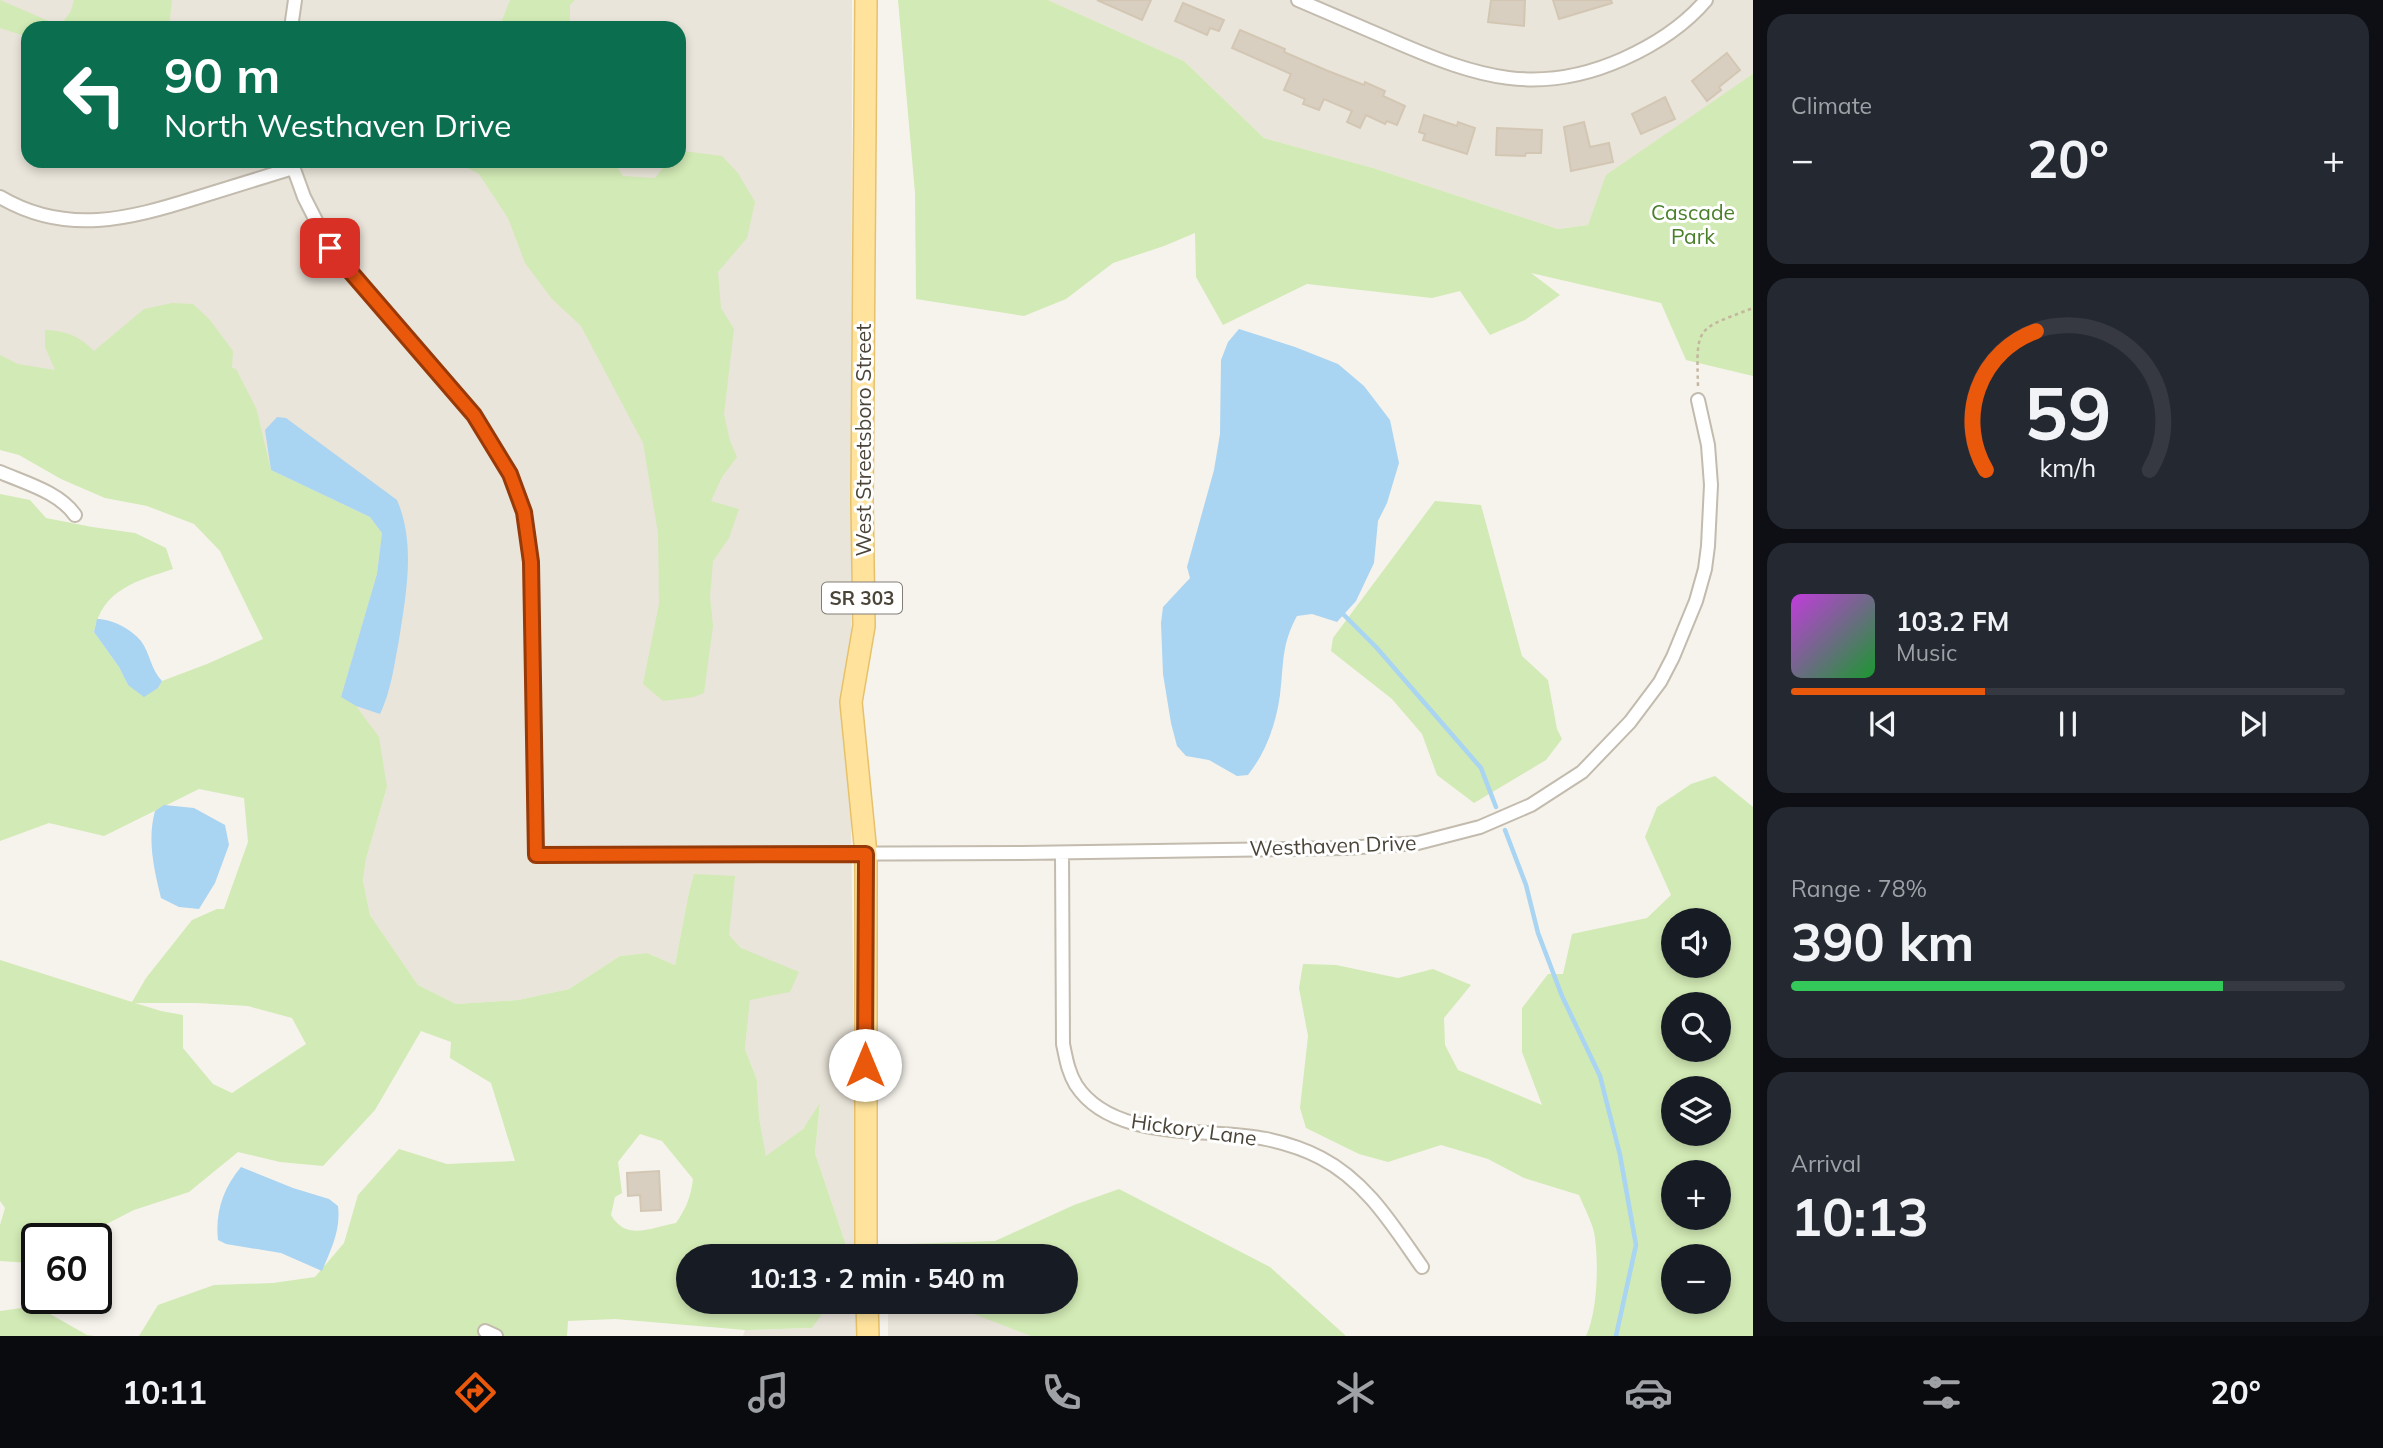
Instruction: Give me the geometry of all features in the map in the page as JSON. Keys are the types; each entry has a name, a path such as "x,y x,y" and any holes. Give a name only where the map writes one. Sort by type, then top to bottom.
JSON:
{"main road":[{"name":"West Streetsboro Street","path":"866,0 862,501 864,626 851,702 866,854 866,1244"},
{"path":"867,1314 868,1336"}],"street":[{"path":"292,21 295,0"},
{"path":"1297,0 1440,61 1472,72 1524,80 1569,76 1611,64 1653,44 1678,26 1706,0"},
{"path":"0,197 28,209 61,218 95,221 118,219 145,214 280,168"},
{"name":"Westhaven Drive","path":"293,168 304,197 330,248 474,415 510,474 524,512 531,562 536,855 1062,853 1346,848 1418,844 1480,827 1531,805 1582,772 1614,741 1649,698 1673,657 1693,611 1705,569 1711,510 1708,445 1698,400"},
{"path":"0,472 54,496 69,506 75,515"},
{"name":"Hickory Lane","path":"1062,853 1063,1044 1068,1067 1076,1085 1092,1102 1111,1115 1132,1123 1264,1138 1323,1158 1354,1180 1380,1206 1422,1267"}],"path":[{"path":"1698,400 1696,349 1700,336 1707,326 1753,308"}],"shaded area":[{"path":"0,0 852,0 851,830 857,1244 846,1244 815,1153 820,1105 803,1129 766,1157 759,1117 757,1080 745,1049 750,999 774,995 741,948 728,935 694,875 675,965 647,953 620,956 569,989 518,1000 456,1004 418,985 370,915 363,880 366,859 387,787 341,697 370,517 271,470 257,410 232,368 224,341 218,333 0,442"},
{"path":"1048,0 1753,0 1753,118 1588,225 1558,229 1373,168 1264,138 1184,61"},
{"path":"1078,1311 1178,1336 888,1336 888,1314 1078,1314"},
{"path":"818,1314 857,1314 857,1336 743,1336 745,1330 812,1328"}],"green space":[{"path":"0,0 48,21 21,21 21,35 0,28"},
{"path":"74,0 172,0 170,21 64,21 71,11"},
{"path":"510,0 575,0 570,5 570,21 502,21"},
{"name":"Cascade Park","path":"898,0 1048,0 1184,61 1264,138 1373,168 1558,229 1588,225 1606,175 1753,74 1753,376 1686,360 1661,303 1531,273 1560,295 1525,320 1490,335 1460,291 1432,298 1307,284 1223,325 1196,277 1195,233 1113,263 1066,299 1024,316 916,299 915,193"},
{"path":"686,151 722,156 738,173 755,202 747,238 718,272 721,308 734,329 724,414 737,457 722,477 711,501 739,509 729,538 713,561 710,597 713,626 704,693 663,701 643,684 659,604 658,533 643,443 581,326 552,299 525,263 508,218 479,174 467,168 618,168 623,176 655,178 663,168 686,168"},
{"path":"172,303 193,304 210,320 233,351 232,368 236,369 257,410 271,470 370,517 382,533 377,574 341,697 356,706 379,737 387,787 366,859 363,880 370,915 418,985 456,1004 518,1000 569,989 620,956 647,953 675,965 694,874 735,876 729,935 741,948 799,972 790,992 750,1000 745,1049 757,1080 759,1117 766,1156 803,1129 820,1103 815,1153 846,1244 676,1244 676,1314 822,1314 812,1328 745,1330 615,1319 568,1321 567,1336 139,1336 158,1305 214,1285 273,1283 315,1277 344,1243 358,1195 399,1149 447,1164 515,1161 491,1083 450,1058 451,1042 421,1031 375,1110 323,1166 280,1162 238,1152 189,1192 134,1210 108,1223 21,1223 21,1262 0,1261 0,1225 5,1208 0,1201 0,960 132,1002 146,978 192,920 217,909 224,909 248,842 244,798 199,789 104,836 49,823 0,841 0,494 30,500 46,518 135,533 166,548 173,569 123,589 113,596 98,617 94,632 119,667 128,685 158,688 162,681 263,639 220,551 194,524 147,506 105,498 61,479 19,455 0,450 0,355 18,364 55,370 45,347 45,330 72,335 94,351 144,309","holes":["135,1003 248,1006 292,1018 306,1044 232,1093 213,1084 183,1048 183,1015","640,1134 662,1141 693,1179 688,1202 676,1223 640,1231 624,1228 611,1215 615,1197 622,1193 618,1162"]},
{"path":"1435,501 1481,505 1522,656 1548,680 1557,729 1562,739 1546,760 1474,803 1437,775 1422,734 1392,699 1331,651 1333,638"},
{"path":"1715,776 1753,807 1753,1336 1586,1336 1595,1299 1597,1256 1593,1227 1579,1195 1524,1178 1488,1159 1441,1145 1388,1162 1359,1154 1306,1128 1300,1108 1308,1036 1299,988 1303,964 1336,965 1398,978 1433,969 1471,985 1444,1018 1445,1045 1458,1070 1542,1105 1522,1052 1522,1008 1548,974 1563,974 1572,934 1647,918 1671,895 1645,837 1657,807 1691,784"},
{"path":"1119,1189 1270,1267 1346,1336 1031,1336 973,1314 1078,1314 1078,1244 904,1244 995,1241 1074,1205"},
{"path":"21,1308 21,1314 50,1314 87,1335 95,1336 0,1336 0,1311"}],"water":[{"path":"1239,329 1338,364 1364,386 1390,420 1399,463 1387,503 1378,521 1374,563 1356,601 1337,622 1312,614 1297,616 1286,646 1273,727 1260,757 1248,775 1237,776 1209,760 1186,756 1177,746 1163,674 1161,623 1163,607 1190,578 1187,567 1214,470 1220,434 1221,360 1228,342"},
{"path":"277,417 286,418 397,500 403,517 408,552 406,587 392,678 380,714 356,706 341,697 377,574 382,533 370,517 271,470 265,430"},
{"path":"97,619 121,625 141,641 162,681 158,688 144,697 128,685 119,667 94,632"},
{"path":"164,805 194,808 225,825 229,845 215,883 199,909 179,907 161,898 154,865 152,833 155,811"},
{"path":"241,1167 329,1199 338,1206 337,1231 322,1271 281,1253 226,1244 218,1240 222,1201 229,1183"}],"building":[{"path":"1097,0 1151,0 1142,20"},
{"path":"1491,0 1525,0 1524,26 1488,22"},
{"path":"1553,0 1611,0 1612,3 1559,19"},
{"path":"1183,3 1224,20 1219,31 1210,28 1207,35 1175,21"},
{"path":"1240,30 1328,71 1385,91 1383,96 1405,106 1397,125 1387,121 1385,124 1366,115 1360,128 1347,122 1352,111 1324,99 1319,110 1303,104 1305,99 1284,90 1291,74 1232,48"},
{"path":"1727,53 1740,70 1707,101 1692,81"},
{"path":"1665,97 1675,119 1641,134 1632,114"},
{"path":"1424,115 1457,126 1458,122 1475,128 1467,154 1423,140 1425,134 1419,132"},
{"path":"1584,122 1590,147 1609,143 1613,162 1571,171 1564,127"},
{"path":"1497,128 1542,130 1541,153 1526,153 1525,156 1496,155"},
{"path":"659,1171 661,1210 641,1211 640,1195 628,1196 627,1173"}],"waterway":[{"path":"1344,615 1376,647 1481,768 1496,807"},
{"path":"1505,830 1526,885 1538,933 1562,996 1600,1076 1620,1155 1636,1245 1616,1336"}],"route":[{"path":"330,248 474,415 510,474 524,512 531,562 536,855 866,854 865,1065"}]}
